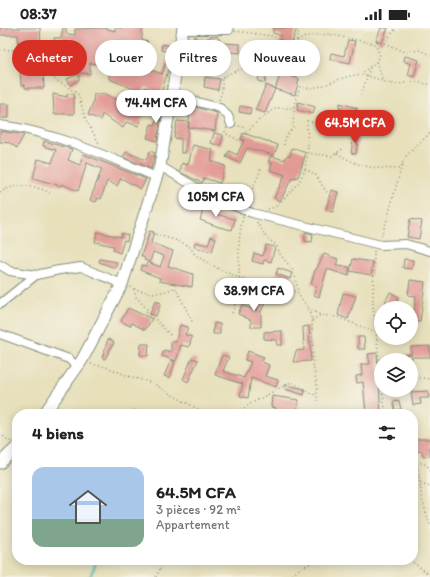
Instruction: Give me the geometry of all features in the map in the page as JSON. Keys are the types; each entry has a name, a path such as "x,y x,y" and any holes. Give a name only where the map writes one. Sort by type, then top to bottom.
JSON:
{"main road":[{"path":"47,409 79,363 122,284 141,230 160,166 183,29"},
{"path":"0,464 12,447"}],"street":[{"path":"183,29 230,30"},
{"path":"172,95 220,108 231,124"},
{"path":"0,125 34,131 106,156 156,177"},
{"path":"160,166 212,197 246,211 375,243 406,244 430,251"},
{"path":"0,265 10,271 36,276"},
{"path":"0,304 36,276 60,270 81,267 122,284"},
{"path":"0,334 79,363"}],"path":[{"path":"297,40 299,28"},
{"path":"378,48 385,43 396,28"},
{"path":"230,30 272,36 280,40"},
{"path":"284,145 285,138 293,127 294,107 300,87 319,87 329,85 344,77 361,74 371,67 380,56 378,48 375,44 330,34 307,36 299,40"},
{"path":"385,43 405,52 420,50 430,55"},
{"path":"0,50 12,50"},
{"path":"377,61 383,81"},
{"path":"361,95 371,67"},
{"path":"214,106 219,101 222,91 222,78 239,70"},
{"path":"361,74 393,84 409,82 430,84"},
{"path":"50,76 78,94 86,120 106,156"},
{"path":"247,132 244,127 231,124 225,130 225,133 230,137 240,141 254,125 274,109 288,109 294,107"},
{"path":"246,211 277,206 299,182 305,169 308,153 307,121 322,124 345,136"},
{"path":"374,319 375,243 386,223 404,158 430,133"},
{"path":"308,153 320,156 332,156 344,148"},
{"path":"337,153 349,161 365,167 400,170"},
{"path":"305,169 315,174 327,193"},
{"path":"232,313 238,295 238,239 253,188 261,170"},
{"path":"0,193 7,187 26,186 50,193"},
{"path":"246,211 266,237 277,246 280,254 292,269 299,296 308,308 312,320 313,365 317,386 317,401"},
{"path":"141,230 189,246 195,255 220,270 277,289 298,292"},
{"path":"122,284 134,289 155,294 168,291 175,287 193,323"},
{"path":"134,289 136,297 147,309 146,312 172,337"},
{"path":"308,308 321,315 337,317 374,332"},
{"path":"312,320 321,315"},
{"path":"79,363 106,367 131,377 153,383 198,409"},
{"path":"418,378 430,379"},
{"path":"244,409 248,405 291,382 316,395"},
{"path":"383,397 385,409"},
{"path":"0,434 12,443"},
{"path":"418,462 427,465 430,470"},
{"path":"418,472 422,499 430,525"},
{"path":"419,482 430,486"},
{"path":"156,577 162,565"},
{"path":"289,577 295,574 300,568 308,565"},
{"path":"417,565 430,575"}],"building":[{"path":"0,28 40,28 41,40 18,40 18,35 0,35"},
{"path":"63,28 66,28 66,34 75,35 75,29 104,28 115,31 115,28 142,28 142,40 95,40 95,64 90,63 90,74 87,74 87,40 54,40 54,38 61,38"},
{"path":"274,28 297,28 293,40 280,40 282,36 273,33"},
{"path":"381,28 388,28 382,43 376,41"},
{"path":"195,36 200,40 194,40"},
{"path":"212,36 217,36 220,40 204,40"},
{"path":"348,40 355,41 350,63 330,59 331,53 344,56"},
{"path":"162,44 165,45 165,51 161,50"},
{"path":"231,44 239,44 239,53 231,52"},
{"path":"405,56 419,60 414,77 408,75 411,64 404,61"},
{"path":"165,65 165,76 166,76 161,94 145,87 143,94 133,92 134,89 109,79 109,76 157,76 157,72 162,74"},
{"path":"20,76 43,76 44,88 25,88 25,85 21,85"},
{"path":"79,76 79,80 70,85 67,79"},
{"path":"259,76 266,76 265,83 258,81"},
{"path":"280,76 290,76 299,79 295,95 275,89"},
{"path":"205,77 220,79 218,90 204,87"},
{"path":"266,85 275,89 265,113 255,110"},
{"path":"164,91 157,141 147,138 151,124 155,125"},
{"path":"103,93 125,103 128,99 133,102 129,109 143,113 139,126 126,122 123,128 102,114 101,120 88,115 93,103 94,94"},
{"path":"53,94 67,97 67,94 74,94 74,114 54,114"},
{"path":"298,102 315,107 313,114 297,110"},
{"path":"340,103 357,108 355,114 339,108"},
{"path":"0,104 9,104 9,118 0,118"},
{"path":"191,106 217,113 215,131 188,127"},
{"path":"240,106 251,108 250,114 239,112"},
{"path":"177,121 189,122 185,153 181,153 181,139 174,138"},
{"path":"0,131 24,135 17,148 10,143 0,142"},
{"path":"214,133 223,135 221,146 211,143"},
{"path":"243,133 278,145 274,155 247,148 240,163 226,157 229,151 237,155 244,140 241,139"},
{"path":"354,133 359,134 356,154 351,153"},
{"path":"44,141 72,149 68,160 80,165 83,154 146,179 141,189 121,178 117,186 107,181 101,199 98,198 96,202 90,200 102,169 87,163 78,191 62,184 61,186 33,178 38,159 52,163 56,150 43,146"},
{"path":"193,145 213,150 211,161 225,166 220,183 204,178 202,183 180,172 182,163 187,165 189,161"},
{"path":"292,148 306,153 298,177 292,178 280,201 274,198 285,175 270,170 272,163 268,161 271,156 285,160 287,155 290,156"},
{"path":"150,151 155,153 151,169 123,157 126,152 146,160"},
{"path":"331,190 338,192 333,212 326,210"},
{"path":"206,201 214,204 213,210 215,214 235,219 232,230 200,220"},
{"path":"410,219 422,221 419,239 407,237"},
{"path":"150,231 154,232 151,243 173,251 168,266 193,274 192,287 159,281 160,278 140,270 142,265 147,266 148,262 160,267 164,256 153,252 150,262 144,260 145,258 141,256"},
{"path":"97,232 121,237 122,233 128,235 127,241 124,240 120,253 113,250 114,246 95,242"},
{"path":"305,232 313,234 312,242 305,241"},
{"path":"211,236 216,238 212,252 194,247 195,242 208,245"},
{"path":"266,245 275,247 271,262 264,260 263,264 252,261 254,253 263,256"},
{"path":"324,254 338,259 336,266 349,267 349,276 327,269 319,297 314,295 316,286 311,284 315,270"},
{"path":"100,259 117,262 115,268 99,262"},
{"path":"353,259 373,262 371,275 350,271"},
{"path":"404,259 413,260 412,269 403,268"},
{"path":"278,268 292,273 290,279 276,274"},
{"path":"410,280 425,282 420,322 418,322 418,301 415,301 416,296 408,295"},
{"path":"220,282 235,286 232,298 217,295"},
{"path":"263,291 268,293 261,310 261,327 251,327 251,320 238,314 242,305 256,311"},
{"path":"390,292 399,297 398,301 386,300"},
{"path":"343,293 356,296 348,319 338,315"},
{"path":"155,301 161,303 156,316 150,314"},
{"path":"128,308 152,319 145,330 132,323 130,326 121,321"},
{"path":"214,323 220,324 220,334 213,334"},
{"path":"180,325 188,327 185,335 192,337 189,347 181,345 176,361 162,356 164,350 171,352 171,342 176,342"},
{"path":"309,326 311,361 293,362 296,351 304,350 303,327"},
{"path":"282,331 282,345 277,345 276,340 264,339 264,332"},
{"path":"358,337 364,337 365,349 358,349"},
{"path":"108,339 114,342 105,359 102,358"},
{"path":"141,344 149,344 148,356 140,355"},
{"path":"430,346 430,357 418,357 418,353 411,353 411,347"},
{"path":"248,351 264,357 262,362 269,365 265,376 278,380 276,387 251,378 248,398 240,396 243,384 215,375 222,355 229,357 223,371 244,378 251,362 245,360"},
{"path":"374,353 374,397 380,397 381,409 366,409 363,382 357,383 356,376 362,375 361,364 370,364 368,354"},
{"path":"192,358 198,360 188,382 183,379"},
{"path":"171,360 175,362 170,378 164,376"},
{"path":"286,385 305,389 304,395 285,389"},
{"path":"428,391 429,398 420,398 421,404 413,405 412,397 418,397 418,392"},
{"path":"272,396 299,400 297,409 276,409 271,407"},
{"path":"399,401 401,409 395,409 393,402"},
{"path":"418,439 430,439 430,456 423,457 422,451 418,451"}],"waterway":[{"path":"90,577 95,565"}]}
